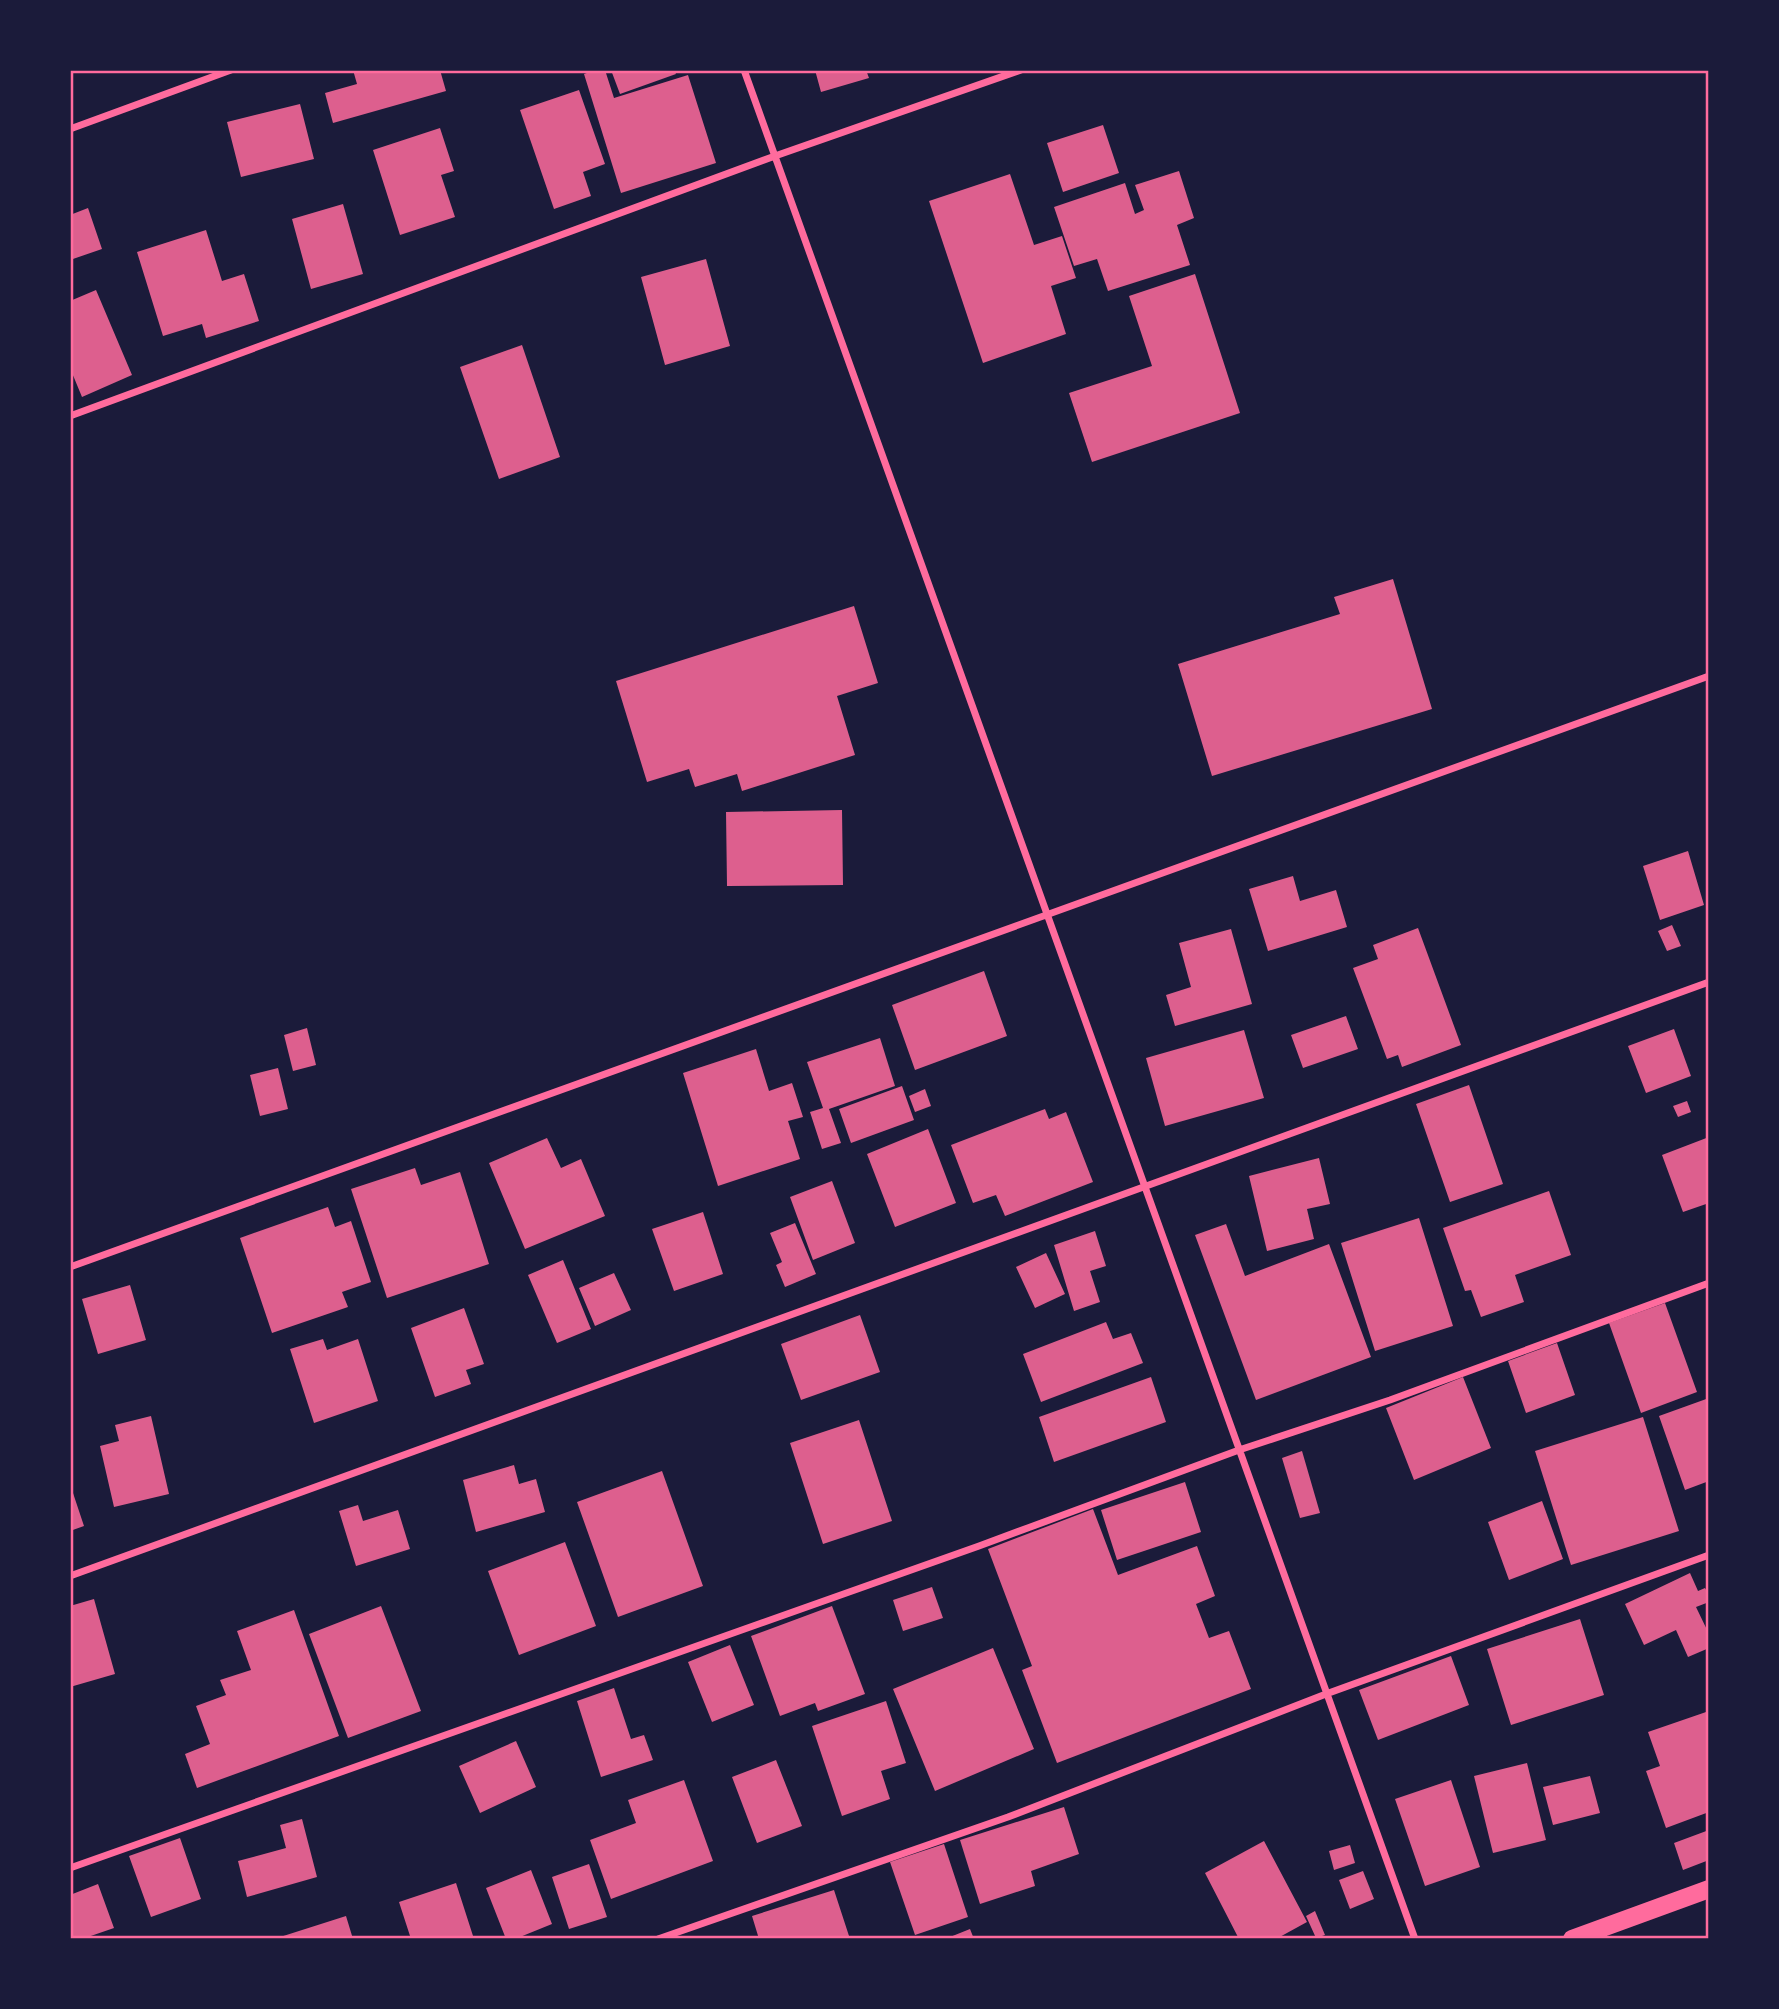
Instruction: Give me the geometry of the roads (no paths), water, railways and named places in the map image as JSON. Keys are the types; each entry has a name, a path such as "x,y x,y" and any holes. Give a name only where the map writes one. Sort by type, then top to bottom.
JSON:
{"main road":[{"path":"1572,1939 1709,1889"}],"street":[{"path":"70,128 231,70"},
{"path":"744,70 1415,1939"},
{"path":"70,416 775,156 1021,70"},
{"path":"70,1267 1709,676"},
{"path":"70,1577 1709,982"},
{"path":"70,1868 966,1551 1239,1451 1390,1400 1709,1283"},
{"path":"658,1939 1008,1817 1326,1694 1709,1555"}]}
